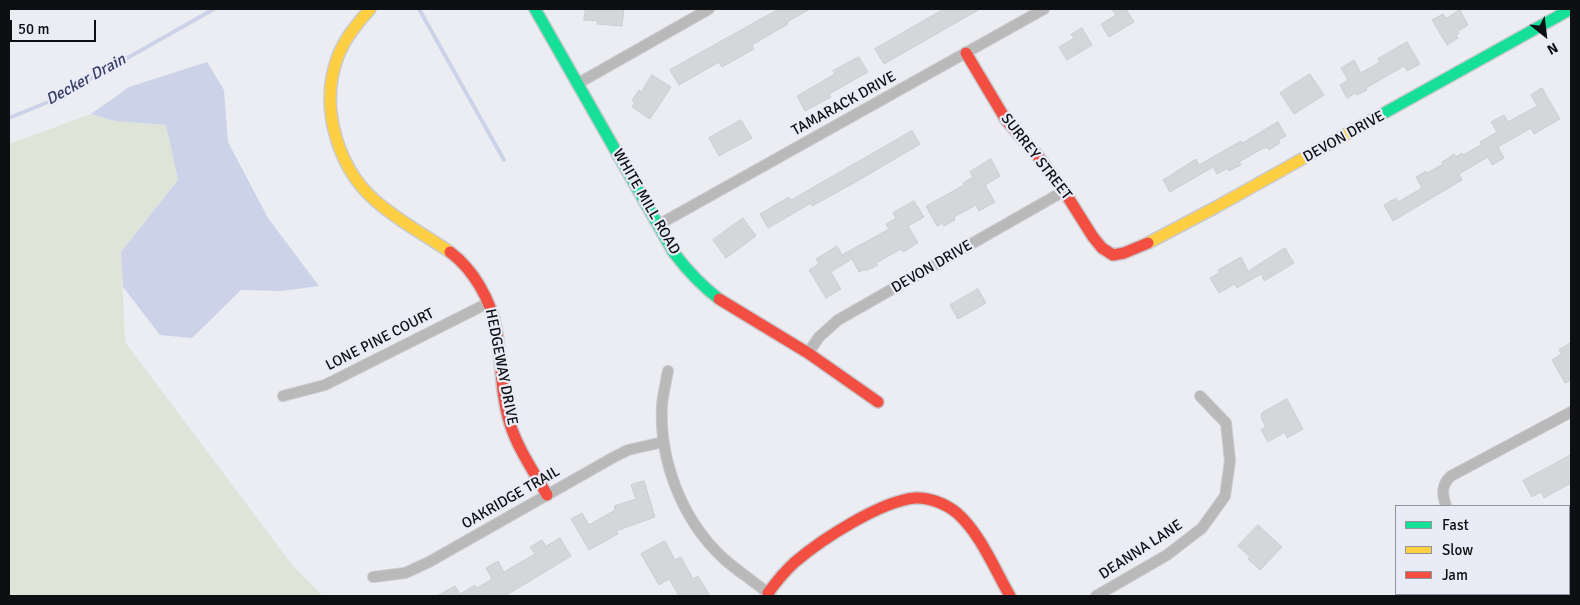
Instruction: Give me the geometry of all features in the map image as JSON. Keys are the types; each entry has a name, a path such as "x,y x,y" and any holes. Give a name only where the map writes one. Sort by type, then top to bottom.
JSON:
{"street":[{"name":"HEDGEWAY DRIVE","path":"370,9 356,23 335,63 330,102 335,138 342,156 360,188 371,199 459,259 476,280 488,303 496,328 503,393 510,424 518,443 547,495"},
{"name":"WHITE MILL ROAD","path":"535,9 674,253 687,269 711,293 738,312 808,352 878,402"},
{"path":"577,84 709,9"},
{"name":"TAMARACK DRIVE","path":"658,225 1044,9"},
{"name":"DEVON DRIVE","path":"1113,255 1124,254 1138,248 1218,206 1571,9"},
{"name":"SURREY STREET","path":"966,53 1006,120 1037,154 1064,191 1093,237 1102,248 1113,255"},
{"name":"DEVON DRIVE","path":"808,352 819,338 838,320 1064,191"},
{"name":"LONE PINE COURT","path":"282,396 325,385 488,303"},
{"path":"668,371 662,405 663,442 680,498 698,528 723,558 769,595 782,575 808,551 878,510 909,499 932,500 946,506 962,518 1010,596"},
{"name":"DEANNA LANE","path":"1096,596 1167,555 1202,528 1225,496 1230,460 1226,423 1200,396"},
{"path":"1446,505 1442,490 1446,481 1451,476 1571,412"},
{"name":"OAKRIDGE TRAIL","path":"373,577 405,573 429,562 621,454 646,445 663,442"}],"shaded area":[{"path":"91,114 115,121 166,125 178,180 121,252 125,342 293,566 323,596 9,596 9,144"}],"water":[{"path":"207,62 224,90 228,142 268,218 319,286 282,291 241,290 192,338 160,335 123,287 121,252 178,180 166,125 115,121 91,114 129,87"}],"building":[{"path":"586,9 624,9 622,26 597,24 598,21 584,20"},
{"path":"779,9 810,9 752,45 754,49 722,67 719,62 679,85 670,70"},
{"path":"944,9 980,9 884,64 875,49"},
{"path":"1112,9 1126,9 1134,22 1109,37 1101,24 1116,15"},
{"path":"1460,10 1468,25 1458,31 1459,33 1456,35 1458,38 1447,45 1432,20 1443,14 1446,18"},
{"path":"1082,28 1092,45 1067,60 1059,47 1074,38 1071,35"},
{"path":"1407,42 1420,64 1407,71 1404,66 1366,88 1367,90 1347,98 1340,85 1348,80 1341,68 1354,60 1361,73 1380,62 1378,59"},
{"path":"859,57 868,72 829,94 831,97 805,111 797,96 835,74 833,71"},
{"path":"1310,74 1324,95 1294,114 1280,93"},
{"path":"652,75 671,87 650,119 632,107 635,102 632,100 639,90 641,92"},
{"path":"1542,88 1560,119 1534,134 1531,128 1498,147 1504,158 1492,165 1488,157 1459,174 1462,180 1393,221 1384,205 1396,198 1398,202 1422,188 1416,177 1443,164 1442,162 1454,154 1456,157 1462,153 1463,155 1481,145 1480,142 1497,132 1491,122 1504,115 1508,122 1537,106 1531,95"},
{"path":"741,120 752,138 719,156 709,138"},
{"path":"1278,122 1286,136 1278,140 1280,143 1269,150 1267,147 1258,151 1239,162 1241,165 1229,171 1228,168 1217,174 1213,167 1170,192 1163,180 1196,159 1199,165"},
{"path":"912,131 920,144 854,183 812,206 811,203 768,228 760,214 789,197 791,200"},
{"path":"991,159 1000,176 985,185 995,202 979,211 976,205 954,217 955,220 944,226 943,223 937,226 926,206 964,185 963,183 973,177 970,172"},
{"path":"914,201 924,217 908,226 918,243 903,252 901,249 866,271 865,269 859,272 852,259 831,272 841,289 826,298 809,270 819,264 816,259 837,246 842,255 889,229 886,224 896,218 893,213"},
{"path":"743,218 756,236 726,258 713,240"},
{"path":"1285,248 1294,263 1264,281 1261,274 1237,288 1235,284 1219,293 1210,278 1220,272 1218,270 1241,257 1248,271"},
{"path":"978,289 986,303 958,319 950,305"},
{"path":"1571,343 1571,380 1565,383 1552,360 1561,354 1559,350"},
{"path":"1287,399 1303,429 1287,438 1285,432 1268,442 1261,430 1266,427 1261,418 1262,413"},
{"path":"1571,455 1571,483 1544,498 1541,492 1532,497 1523,481"},
{"path":"644,481 655,517 616,531 618,534 589,550 571,519 582,513 589,525 615,510 614,506 636,499 631,485"},
{"path":"1258,525 1282,547 1260,570 1238,546"},
{"path":"560,538 571,556 505,596 437,596 455,586 460,594 475,585 477,588 492,579 486,568 498,561 504,572 535,554 530,547 542,540 546,546"},
{"path":"665,541 675,560 681,557 693,579 698,576 710,596 679,596 669,579 659,585 641,554"}],"waterway":[{"name":"Decker Drain","path":"9,118 53,100 214,9"},
{"name":"Decker Drain","path":"419,9 504,160"}],"traffic: fast":[{"path":"535,9 674,253 695,278 719,299"},
{"path":"1377,117 1571,9"}],"traffic: slow":[{"path":"370,9 344,43 332,76 330,97 336,139 344,159 368,193 399,219 450,252"},
{"path":"1148,243 1377,117"}],"traffic: jam":[{"path":"966,53 1006,120 1037,155 1064,191 1102,248 1113,255 1124,253 1148,243"},
{"path":"450,252 473,276 490,307 496,329 504,400 510,424 522,451 547,495"},
{"path":"719,299 808,353 878,402"},
{"path":"768,593 795,562 836,532 886,506 920,498 932,500 948,507 965,521 980,541 1010,596"}]}
